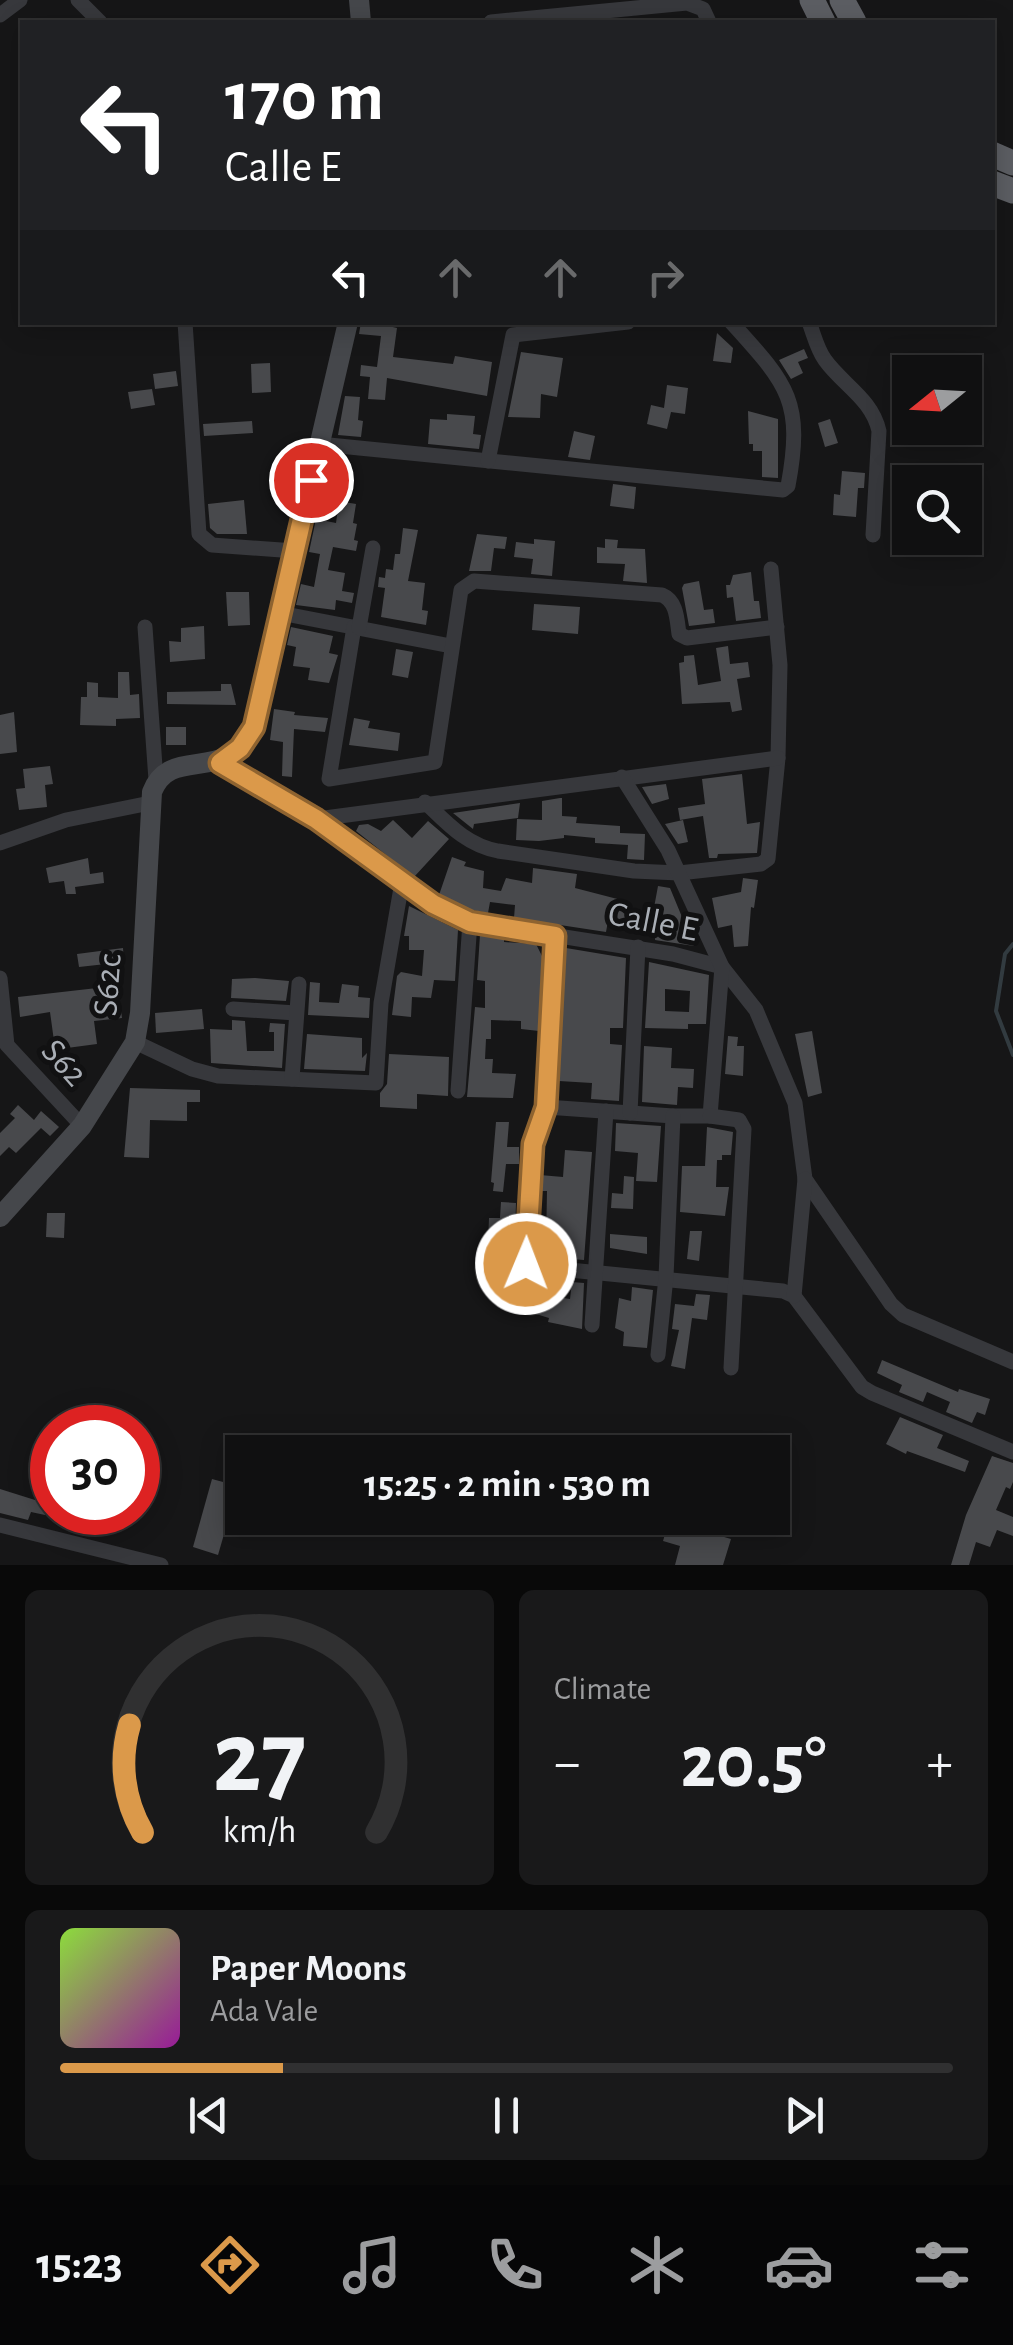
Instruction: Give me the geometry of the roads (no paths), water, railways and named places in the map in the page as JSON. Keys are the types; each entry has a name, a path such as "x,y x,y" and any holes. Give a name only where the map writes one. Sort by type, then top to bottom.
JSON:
{"main road":[{"path":"156,780 187,764 220,763 240,748 254,727 347,325"},
{"name":"S62c","path":"0,1216 82,1126 135,1042 140,1013 150,804 156,780"}],"street":[{"path":"0,15 20,0"},
{"path":"78,0 98,20"},
{"path":"512,20 688,3 703,9 708,20"},
{"path":"186,325 200,534 212,545 295,551"},
{"path":"488,462 513,335 601,325"},
{"path":"319,444 786,489 796,445 791,401 774,372 734,325"},
{"path":"810,325 827,364 860,396 880,431 873,535"},
{"path":"373,548 329,779 435,762 462,590 474,582 662,595 670,599 679,634 687,638 777,627"},
{"path":"424,802 457,833 483,848 679,874 761,864 768,859 778,758 780,665 772,569"},
{"path":"280,613 451,646"},
{"path":"145,626 156,780"},
{"path":"316,819 778,758"},
{"name":"Calle E","path":"220,763 316,819 433,904 470,922 638,948 722,966 756,1010 794,1102 805,1179 890,1304 904,1315 1013,1362"},
{"path":"622,777 679,874 722,966 710,1116"},
{"path":"0,842 66,820 150,804"},
{"path":"135,1042 205,1073 376,1083 381,1004 402,882"},
{"path":"458,1091 470,922"},
{"path":"555,936 546,1107 533,1144 525,1261 529,1266 764,1286 794,1296 862,1386 1013,1452"},
{"path":"630,1113 638,948"},
{"name":"S62","path":"0,978 2,1046 82,1126"},
{"path":"292,1079 299,984"},
{"path":"234,1009 296,1013"},
{"path":"546,1107 739,1120 744,1130 731,1368"},
{"path":"592,1325 606,1112"},
{"path":"658,1356 666,1278 673,1116"},
{"path":"794,1296 805,1179"},
{"path":"0,1525 160,1565"}],"waterway":[{"path":"1013,944 1005,954 996,1011 1013,1055"}]}
